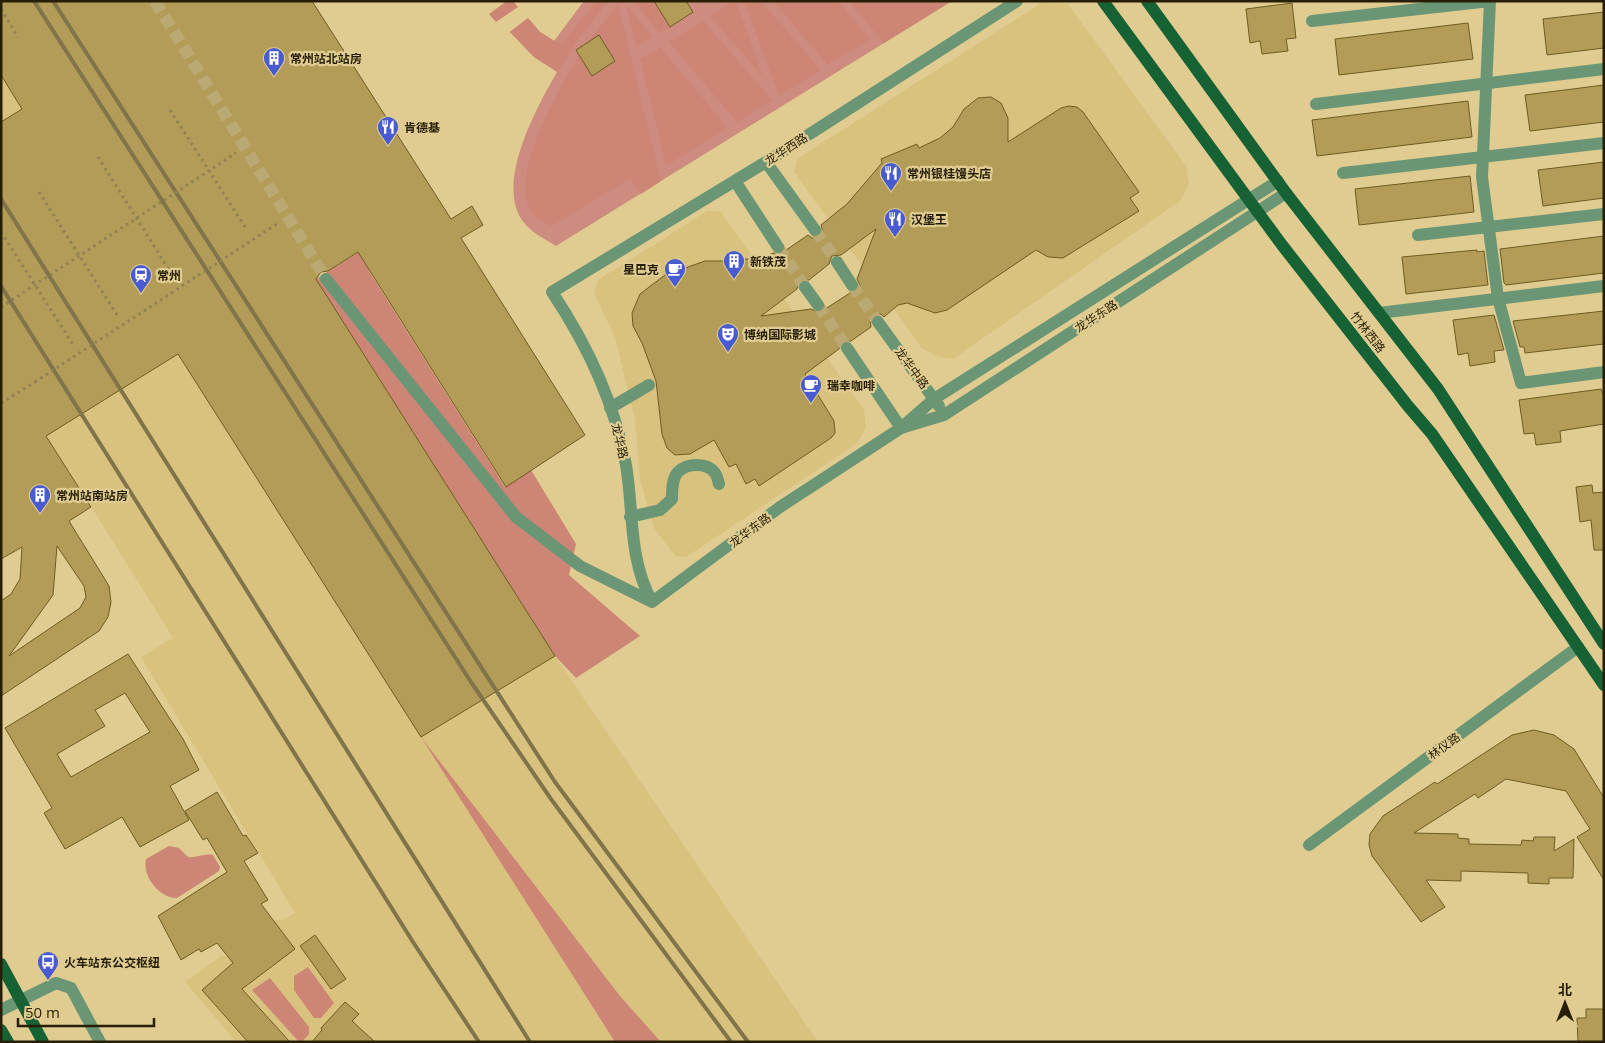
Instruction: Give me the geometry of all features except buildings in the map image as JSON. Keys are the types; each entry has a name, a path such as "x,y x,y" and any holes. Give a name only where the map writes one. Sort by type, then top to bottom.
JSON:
{"main road":[{"name":"竹林西路","path":"1103,1 1258,212 1408,406 1432,434 1604,685"},
{"name":"竹林西路","path":"1147,1 1286,193 1438,388 1604,644"},
{"path":"1,964 43,1042"},
{"path":"1,1030 8,1042"}],"street":[{"name":"龙华西路","path":"552,292 766,162 1017,1"},
{"path":"1312,21 1490,1 1482,177 1498,298 1521,383 1604,372"},
{"path":"1316,104 1604,69"},
{"path":"1343,173 1604,143"},
{"path":"766,162 815,230"},
{"path":"735,181 778,247"},
{"name":"龙华东路","path":"652,602 780,507 900,428 934,399 1278,181"},
{"name":"龙华东路","path":"900,428 944,414 1286,193"},
{"path":"1418,235 1604,214"},
{"path":"837,262 852,285"},
{"path":"326,279 516,517 580,566 652,602"},
{"path":"1379,313 1604,286"},
{"path":"805,287 818,305"},
{"name":"龙华路","path":"552,292 576,329 616,422 626,466 632,537 646,591 652,602"},
{"name":"龙华中路","path":"878,322 944,414"},
{"path":"847,348 900,428"},
{"path":"610,408 649,385"},
{"path":"630,517 660,510 672,499 672,485 678,472 691,465 706,466 716,473 719,484"},
{"name":"林仪路","path":"1309,845 1578,647"},
{"path":"1,1010 56,983 72,988 100,1042"}],"path":[{"path":"1,9 18,37"},
{"path":"170,110 247,230"},
{"path":"1,307 236,153"},
{"path":"98,157 176,281"},
{"path":"39,192 119,318"},
{"path":"1,403 280,222"},
{"path":"1,232 74,346"}],"shaded area":[{"path":"1,1 316,279 555,656 818,1042 661,1042 620,996 427,745 615,1042 236,1042 185,982 221,956 227,956 274,920 283,920 295,913 141,657 173,638 1,362"},
{"path":"507,1 513,1 518,7 496,22 489,14"},
{"path":"584,1 952,1 556,246 531,230 523,222 514,201 514,182 523,143 540,104 557,72 534,57 510,32 528,18 540,32 554,41"},
{"path":"596,1 608,1 577,41 558,72 534,57 510,32 528,18 540,32 561,45"},
{"path":"634,1 654,1 670,27 659,33"},
{"path":"736,1 763,77 710,16"},
{"path":"744,1 761,1 821,70 779,96"},
{"path":"773,1 838,1 870,39 828,65"},
{"path":"849,1 952,1 884,43"},
{"path":"1043,2 1068,4 1186,166 1189,184 1180,201 953,359 938,357 922,348 794,172 797,159"},
{"path":"618,4 661,181 641,194 630,179 552,226 535,217 526,195 526,175 531,154 549,109 579,55 593,76 615,61 599,35 589,41"},
{"path":"626,5 653,37 636,47"},
{"path":"703,21 772,100 737,122 669,42"},
{"path":"660,47 728,128 666,166 640,59"},
{"path":"707,211 720,211 864,409 866,428 856,444 686,557 675,556 654,528 640,480 635,420 615,337 594,294 598,280"},
{"path":"400,226 410,244 369,271 505,487 531,470 576,544 569,575 640,636 576,678 555,656 316,279"},
{"path":"421,737 620,996 661,1042 615,1042"},
{"path":"169,846 179,848 188,857 213,855 220,867 219,871 177,898 164,894 153,885 145,866 146,859"},
{"path":"308,967 334,1003 321,1018 314,1018 294,990 294,976"},
{"path":"270,978 309,1027 309,1034 302,1042 299,1042 252,990"}],"tunnel":[{"path":"155,1 326,279"},
{"path":"815,230 837,262"},
{"path":"778,247 805,287"},
{"path":"852,285 878,322"},
{"path":"818,305 847,348"}],"railway":[{"path":"34,1 471,682 551,799 731,1042"},
{"path":"53,1 555,782 748,1042"},
{"path":"1,199 530,1042"},
{"path":"1,286 413,942 479,1042"}],"place":[{"name":"常州站北站房","path":"274,77"},
{"name":"肯德基","path":"388,146"},
{"name":"常州银桂馒头店","path":"891,192"},
{"name":"汉堡王","path":"895,238"},
{"name":"新铁茂","path":"734,280"},
{"name":"星巴克","path":"675,288"},
{"name":"常州","path":"141,294"},
{"name":"博纳国际影城","path":"728,353"},
{"name":"瑞幸咖啡","path":"811,404"},
{"name":"常州站南站房","path":"40,514"},
{"name":"火车站东公交枢纽","path":"48,981"}]}
